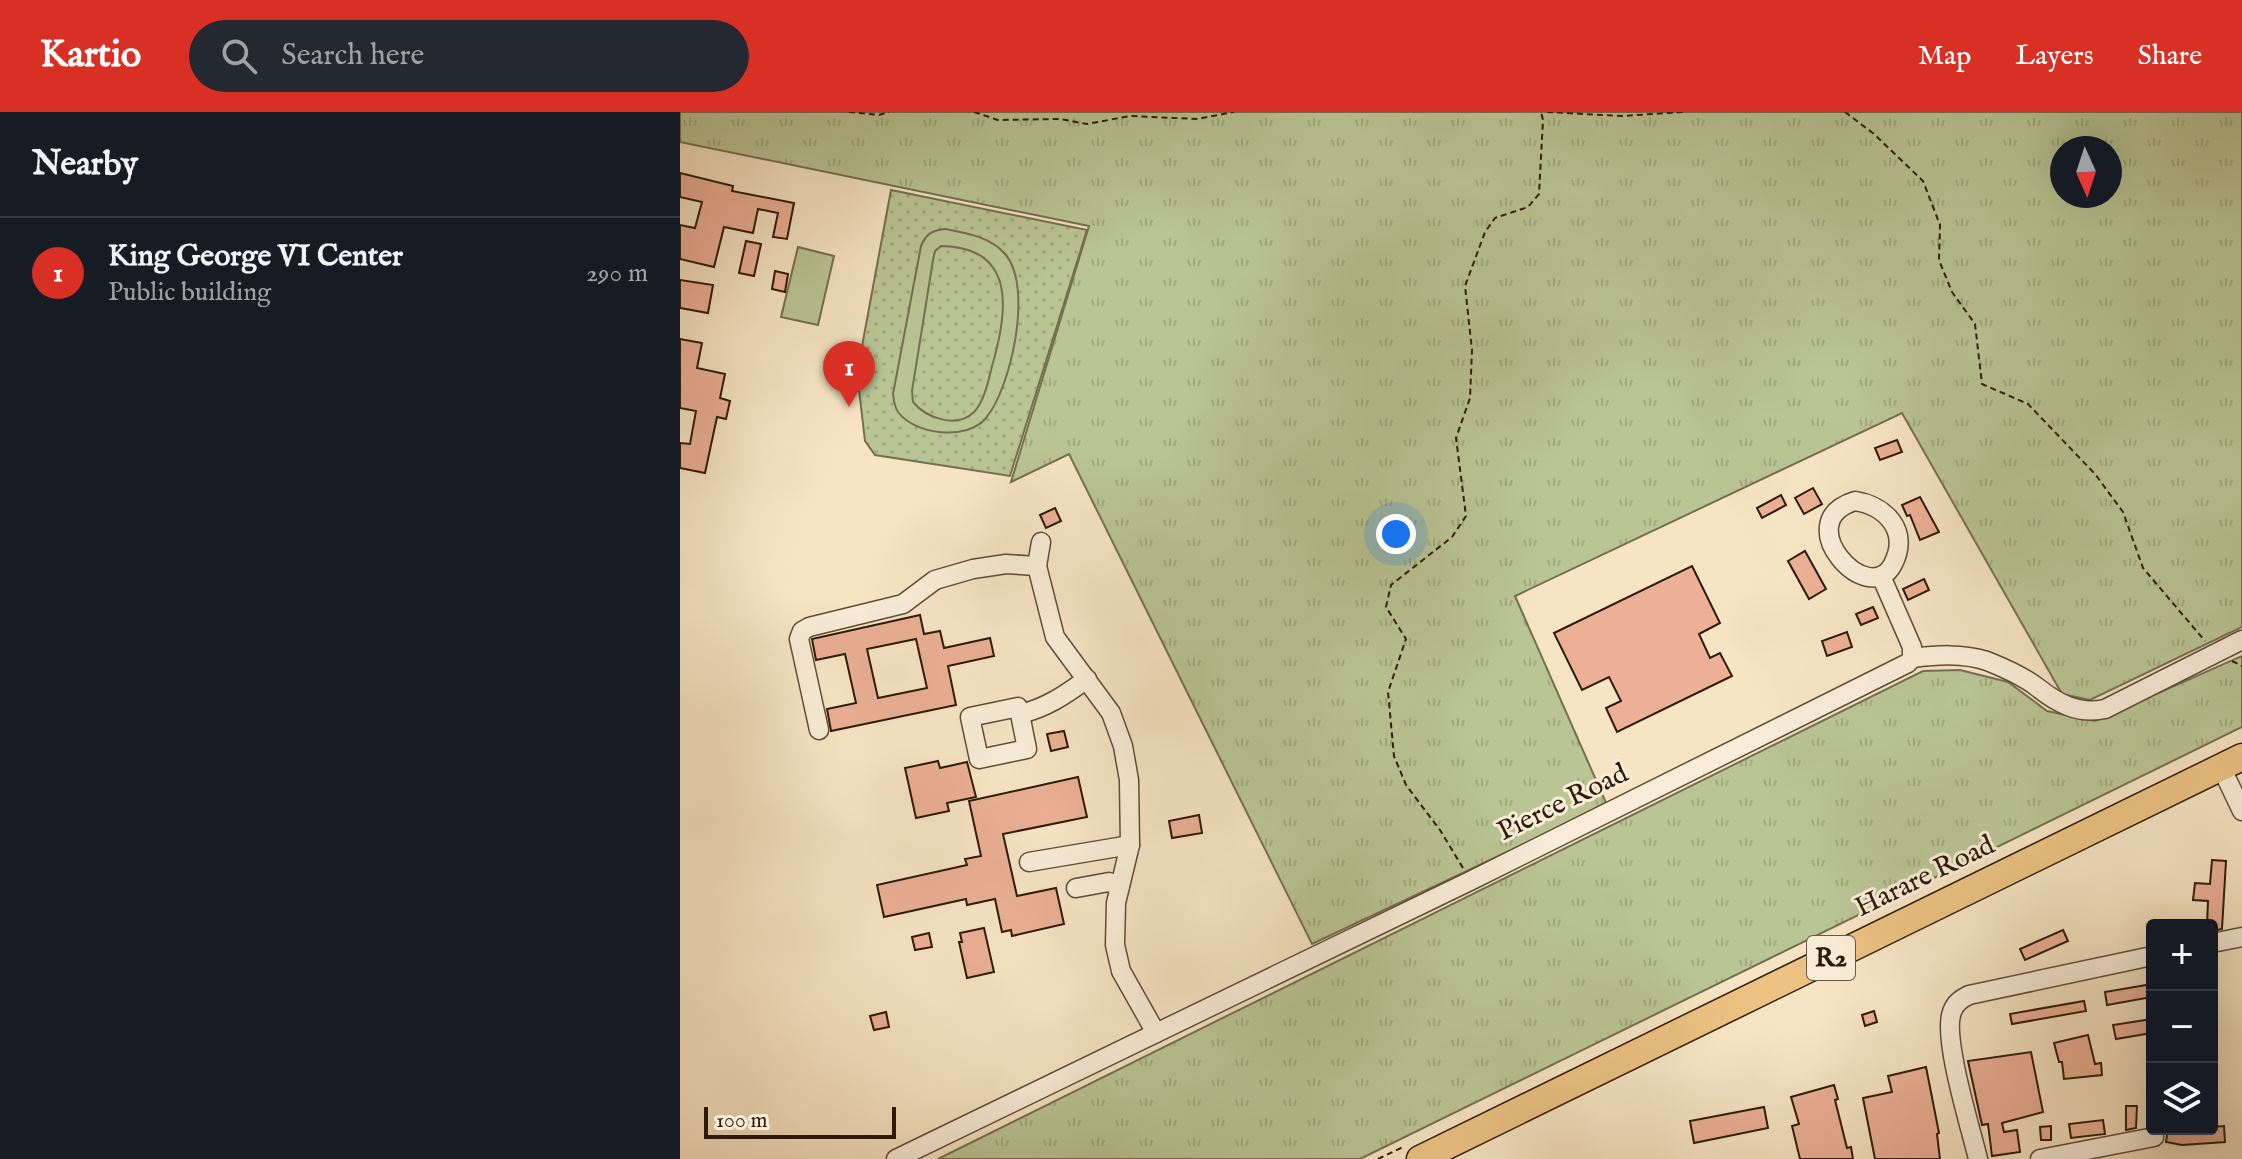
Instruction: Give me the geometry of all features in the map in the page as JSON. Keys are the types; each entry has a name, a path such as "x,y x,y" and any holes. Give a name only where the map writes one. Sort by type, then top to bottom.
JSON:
{"highway":[{"name":"Harare Road","path":"1420,1159 2236,762"}],"lane":[{"path":"1855,501 1878,507 1896,531 1899,548 1890,569 1881,576 1860,574 1837,556 1832,546 1831,523 1834,512 1844,504 1855,501"},
{"path":"1041,542 1037,566 1055,637 1111,713 1123,746 1129,780 1130,845 1114,921 1115,945 1121,971 1156,1033"},
{"path":"819,730 799,639 802,631 903,604 935,580 973,569 1006,564 1037,566"},
{"path":"1881,576 1903,622 1912,647 1912,658 1939,654 1985,661 2035,686 2047,698 2090,712 2105,709 2242,640"},
{"name":"Pierce Road","path":"896,1159 1470,881 1908,663 1912,658"},
{"path":"1020,714 1040,709 1087,679"},
{"path":"2236,762 2242,811"},
{"path":"1029,862 1130,845"},
{"path":"1076,888 1109,882 1120,886"},
{"path":"2218,942 2242,937"},
{"path":"1978,1159 1950,1037 1952,1011 1959,1000 1969,995 2146,957"},
{"path":"2040,1159 2154,1137"}],"path":[{"path":"849,112 879,115 889,112"},
{"path":"974,112 998,120 1060,119 1087,124 1130,116 1197,119 1234,112"},
{"path":"1470,881 1440,830 1406,785 1394,756 1388,692 1406,639 1386,607 1391,585 1452,537 1466,516 1456,438 1470,398 1472,350 1465,286 1485,232 1495,218 1528,207 1539,194 1541,112"},
{"path":"1547,112 1622,116 1683,112"},
{"path":"1845,112 1874,134 1923,181 1940,225 1939,260 1952,292 1975,324 1982,384 2028,404 2095,474 2123,512 2143,568 2215,653 2242,666"}],"green space":[{"path":"680,112 2242,112 2242,627 2090,700 2062,694 1902,413 1515,596 1607,805 1312,944 1069,454 1011,482 1089,226 680,142"},
{"path":"891,190 1087,230 1010,476 875,455 865,441 857,373"},
{"path":"941,230 978,237 1000,249 1014,270 1018,290 1016,338 995,404 977,425 954,432 928,430 906,420 897,410 893,394 921,246 930,233","holes":["941,246 966,249 983,258 995,270 1003,305 998,345 981,402 967,417 951,421 934,417 919,408 913,402 912,391 935,251"]},
{"path":"798,247 834,256 818,325 781,317"},
{"path":"2242,656 2242,727 1360,1159 938,1159 1923,671 1960,670 2008,682 2047,711 2095,721"}],"building":[{"path":"680,173 733,186 732,191 794,203 787,239 773,237 778,213 758,209 753,233 724,227 714,267 680,259 680,225 695,228 702,202 680,197"},
{"path":"746,241 761,244 754,276 739,273"},
{"path":"775,271 788,274 785,292 772,289"},
{"path":"680,280 713,285 708,313 680,308"},
{"path":"680,339 702,343 697,368 725,374 720,398 730,401 726,419 717,417 705,473 680,468 680,443 690,444 696,411 680,408"},
{"path":"1897,440 1902,452 1880,460 1875,448"},
{"path":"1813,488 1822,504 1804,514 1795,498"},
{"path":"1781,495 1786,505 1762,518 1757,508"},
{"path":"1920,497 1939,532 1920,540 1910,515 1907,516 1902,505"},
{"path":"1055,508 1061,521 1046,528 1040,515"},
{"path":"1805,551 1826,589 1809,599 1788,561"},
{"path":"1692,566 1720,623 1699,634 1710,658 1720,653 1732,676 1617,732 1606,708 1621,701 1609,677 1582,690 1554,633"},
{"path":"1924,579 1929,590 1908,600 1903,589"},
{"path":"1873,607 1878,618 1861,625 1856,614"},
{"path":"920,615 924,634 940,631 944,648 990,638 994,656 948,666 956,705 831,731 827,709 856,703 845,654 816,660 812,639","holes":["916,639 927,688 878,698 867,649"]},
{"path":"1847,632 1852,647 1827,656 1822,641"},
{"path":"1064,731 1068,747 1051,751 1047,734"},
{"path":"938,761 940,768 967,762 976,797 947,803 949,811 916,818 905,768"},
{"path":"1078,777 1087,817 1003,834 1017,896 1056,888 1064,924 1012,936 1011,930 1002,932 995,899 967,905 966,899 884,917 877,885 967,865 965,859 981,856 969,801"},
{"path":"1199,815 1202,833 1172,838 1169,821"},
{"path":"2212,860 2226,861 2222,929 2218,930 2218,919 2207,919 2208,901 2193,900 2195,883 2210,884"},
{"path":"984,928 994,972 967,978 960,933"},
{"path":"2063,930 2068,941 2025,960 2020,949"},
{"path":"929,933 932,947 915,950 912,937"},
{"path":"2146,985 2146,998 2107,1005 2105,992"},
{"path":"2084,1001 2086,1011 2012,1024 2010,1014"},
{"path":"1874,1011 1877,1022 1865,1026 1862,1015"},
{"path":"886,1012 889,1027 874,1030 870,1016"},
{"path":"2146,1020 2146,1034 2116,1039 2113,1025"},
{"path":"2088,1035 2095,1064 2101,1063 2102,1075 2064,1079 2062,1062 2059,1062 2054,1043"},
{"path":"2031,1052 2043,1112 2002,1123 2004,1132 2017,1130 2020,1152 1992,1156 1988,1124 1982,1125 1968,1061"},
{"path":"1926,1067 1939,1133 1940,1159 1875,1159 1863,1098 1892,1092 1888,1076"},
{"path":"1834,1085 1847,1148 1851,1147 1853,1159 1800,1159 1792,1126 1799,1124 1791,1097"},
{"path":"2126,1106 2137,1106 2136,1128 2126,1130"},
{"path":"1764,1107 1768,1128 1694,1143 1690,1121"},
{"path":"2103,1120 2105,1134 2071,1138 2069,1124"},
{"path":"2051,1126 2051,1140 2041,1140 2040,1127"},
{"path":"2218,1126 2224,1126 2225,1142 2182,1145 2166,1142 2167,1135 2218,1135"}],"place":[{"name":"King George VI Center","path":"849,407"}]}
